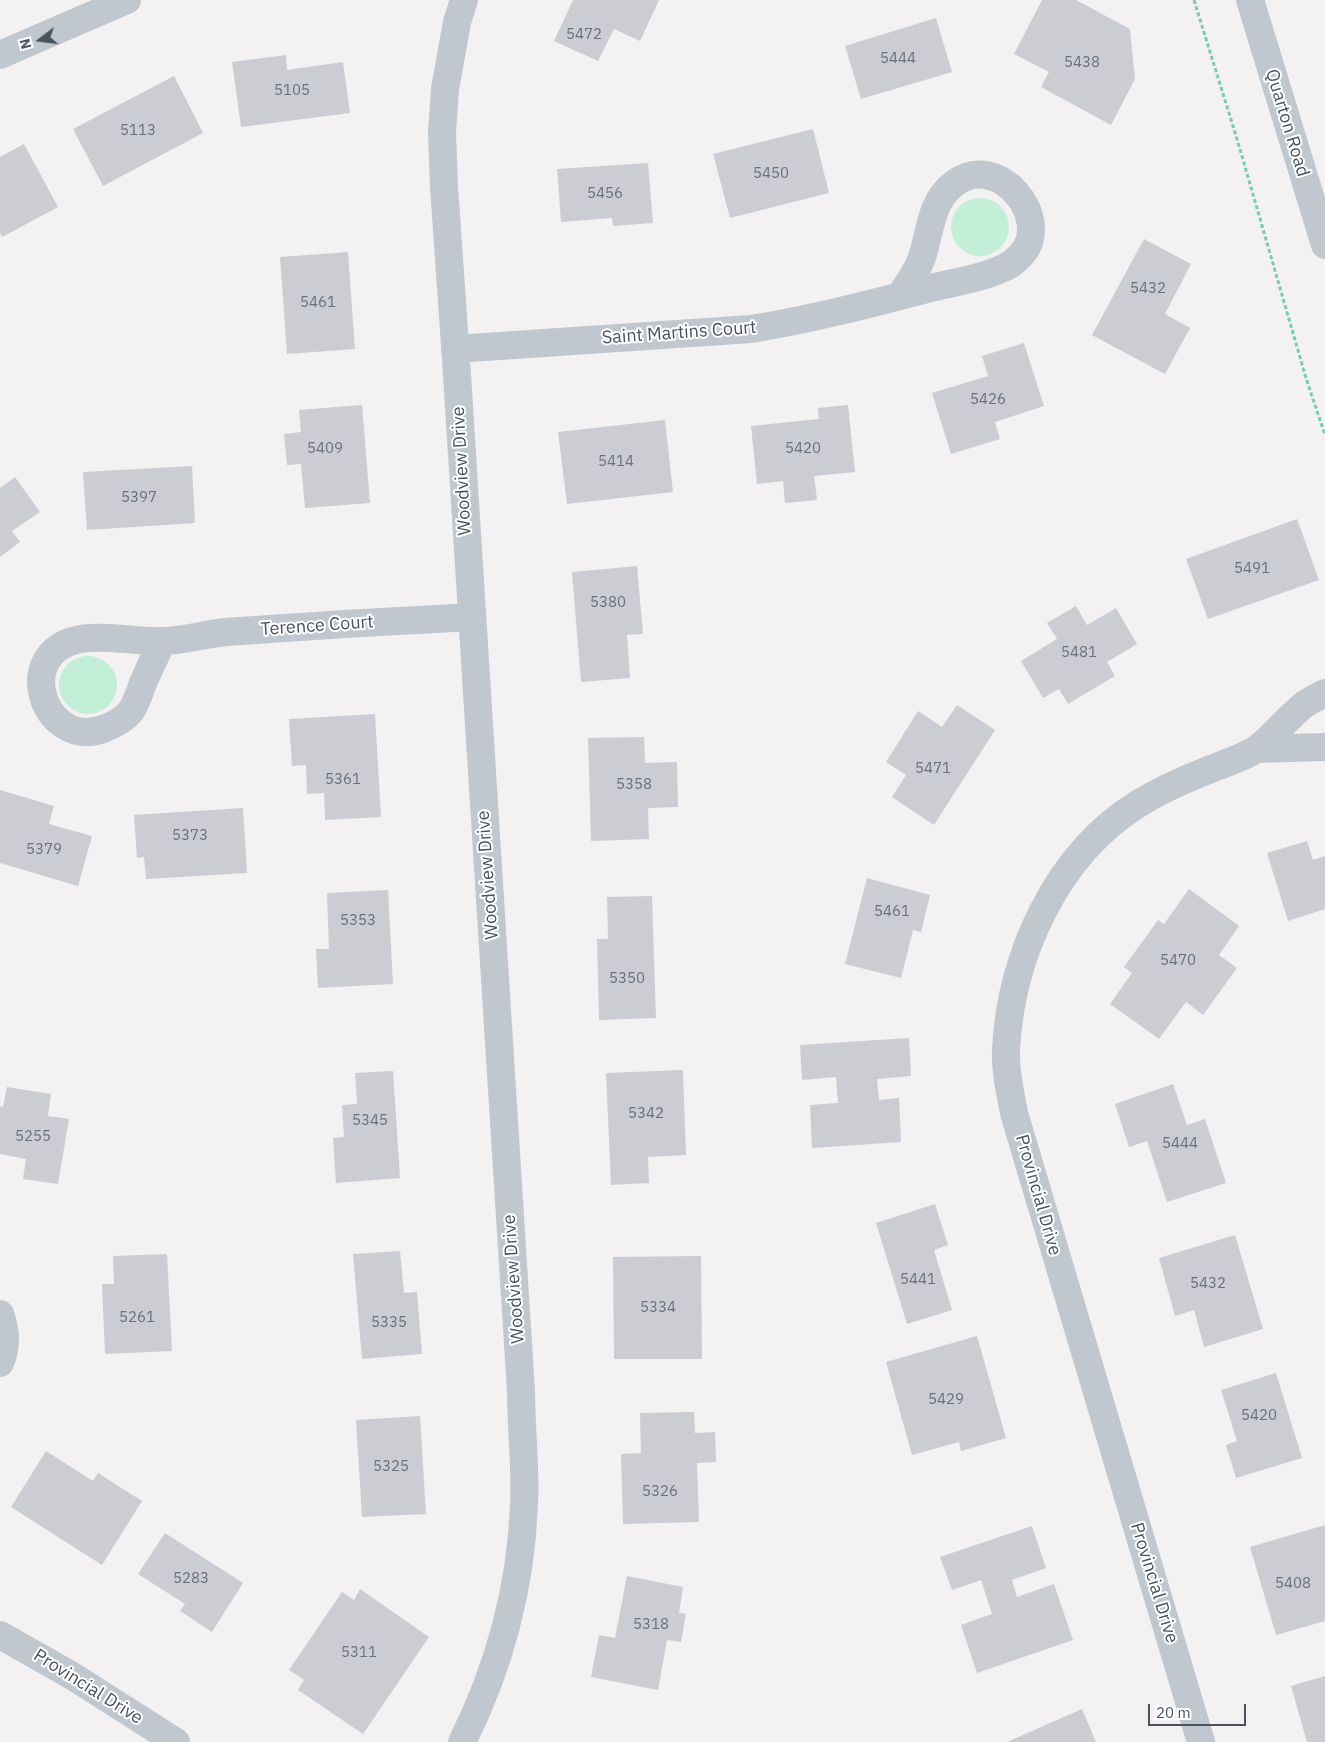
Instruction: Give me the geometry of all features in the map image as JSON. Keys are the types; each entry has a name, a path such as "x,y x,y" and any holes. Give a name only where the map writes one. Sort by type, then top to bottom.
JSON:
{"street":[{"path":"0,55 127,0"},
{"name":"Woodview Drive","path":"462,1742 473,1720 493,1669 510,1613 521,1553 524,1504 521,1392 444,187 442,132 450,56 464,0"},
{"name":"Quarton Road","path":"1250,0 1325,245"},
{"name":"Saint Martins Court","path":"455,349 751,329 799,321 900,296 990,273 1012,264 1023,252 1029,240 1030,221 1021,198 1012,186 998,178 981,175 968,176 956,182 945,191 937,203 920,262 900,296"},
{"name":"Terence Court","path":"162,642 131,711 117,724 98,731 83,733 70,730 52,714 43,693 41,681 43,668 48,658 63,644 77,640 94,637 162,642 231,632 348,623 472,617"},
{"name":"Provincial Drive","path":"1201,1742 1014,1113 1009,1086 1006,1050 1013,992 1023,960 1050,897 1066,872 1085,849 1103,831 1136,805 1200,773 1257,749 1305,704 1325,693"},
{"name":"Provincial Drive","path":"1257,749 1325,747"},
{"path":"0,1314 5,1332 5,1352 0,1363"},
{"name":"Provincial Drive","path":"0,1635 74,1677 176,1742"}],"path":[{"path":"1194,0 1237,139 1306,378 1325,435"}],"green space":[{"path":"974,198 986,198 1001,206 1009,221 1009,233 1001,248 986,256 974,256 959,248 951,233 951,221 959,206"},
{"path":"82,656 94,656 109,664 117,679 117,691 109,706 94,714 82,714 67,706 59,691 59,679 67,664"}],"building":[{"path":"573,0 659,0 640,41 614,29 598,61 554,41"},
{"path":"1042,0 1076,0 1130,29 1135,79 1111,125 1041,87 1049,72 1014,54"},
{"path":"936,18 952,72 861,99 845,46"},
{"path":"286,55 287,70 343,62 350,113 241,127 232,62"},
{"path":"174,76 203,133 103,186 73,129"},
{"path":"813,129 829,193 730,218 713,154"},
{"path":"24,144 58,207 2,237 0,232 0,157"},
{"path":"648,163 653,223 613,226 612,218 561,222 557,169"},
{"path":"1144,239 1191,264 1165,314 1190,328 1165,374 1092,335"},
{"path":"348,252 355,349 287,354 280,257"},
{"path":"1024,343 1044,406 995,422 1000,439 951,454 932,393 988,376 982,356"},
{"path":"362,405 370,503 305,508 301,464 287,465 284,434 301,432 299,410"},
{"path":"848,405 855,472 814,476 817,500 785,503 783,481 757,484 751,426 819,419 818,408"},
{"path":"665,420 673,492 567,504 558,432"},
{"path":"192,466 195,523 87,530 83,472"},
{"path":"15,477 40,512 12,531 20,542 0,557 0,488"},
{"path":"1297,519 1319,580 1208,619 1186,559"},
{"path":"637,566 643,634 627,635 630,678 581,682 572,572"},
{"path":"1076,606 1087,625 1116,608 1137,644 1107,662 1115,676 1068,704 1059,689 1043,698 1021,661 1057,639 1047,623"},
{"path":"957,705 995,730 934,825 892,797 906,775 886,762 918,711 942,727"},
{"path":"375,714 381,817 325,820 324,793 307,794 306,765 292,766 289,719"},
{"path":"644,737 645,763 677,762 678,807 648,808 649,839 591,841 588,738"},
{"path":"0,790 54,806 49,824 92,836 78,886 0,863"},
{"path":"243,808 247,873 146,879 144,857 137,858 134,815"},
{"path":"1307,841 1313,860 1325,856 1325,909 1288,921 1267,853"},
{"path":"867,878 930,895 921,932 913,930 901,978 845,964"},
{"path":"1189,889 1239,926 1219,955 1237,968 1203,1015 1186,1002 1159,1039 1110,1004 1132,973 1124,967 1158,920 1164,924"},
{"path":"388,890 393,984 318,988 316,949 329,949 327,893"},
{"path":"652,896 656,1018 599,1020 597,939 608,939 607,897"},
{"path":"909,1038 911,1076 877,1079 879,1100 899,1098 901,1142 812,1148 810,1105 838,1103 836,1077 802,1080 800,1045"},
{"path":"683,1070 686,1155 648,1157 649,1183 611,1185 606,1073"},
{"path":"393,1071 400,1178 336,1183 333,1138 344,1137 342,1105 357,1104 355,1073"},
{"path":"1173,1084 1187,1125 1205,1119 1226,1183 1167,1202 1147,1141 1129,1147 1115,1104"},
{"path":"7,1087 51,1094 48,1116 69,1119 58,1184 23,1179 26,1159 0,1154 0,1106 3,1107"},
{"path":"935,1204 948,1245 934,1250 952,1310 907,1324 876,1223"},
{"path":"1235,1235 1263,1329 1204,1347 1194,1310 1175,1316 1159,1258"},
{"path":"400,1251 404,1293 417,1292 422,1354 362,1359 353,1254"},
{"path":"167,1254 172,1351 105,1354 102,1284 114,1284 113,1256"},
{"path":"701,1256 702,1359 614,1359 613,1257"},
{"path":"977,1336 1006,1438 961,1451 959,1442 912,1455 886,1362"},
{"path":"1276,1373 1302,1458 1236,1478 1226,1445 1237,1441 1221,1390"},
{"path":"694,1412 695,1433 715,1432 716,1462 697,1463 699,1522 623,1524 621,1454 641,1453 640,1413"},
{"path":"420,1416 426,1514 362,1517 356,1420"},
{"path":"46,1451 93,1481 98,1473 142,1501 102,1565 11,1507"},
{"path":"1325,1525 1325,1621 1276,1635 1250,1547"},
{"path":"1032,1526 1046,1568 1012,1580 1017,1597 1054,1584 1073,1640 977,1673 961,1625 992,1614 981,1580 952,1590 940,1557"},
{"path":"165,1533 243,1583 212,1632 180,1611 185,1604 138,1574"},
{"path":"627,1576 683,1587 679,1613 686,1614 681,1642 667,1640 658,1690 591,1677 599,1635 615,1638"},
{"path":"360,1589 429,1637 363,1734 298,1690 304,1680 289,1670 342,1592 354,1600"},
{"path":"1325,1676 1325,1742 1307,1742 1291,1686"},
{"path":"1082,1709 1096,1742 1007,1742"}]}
